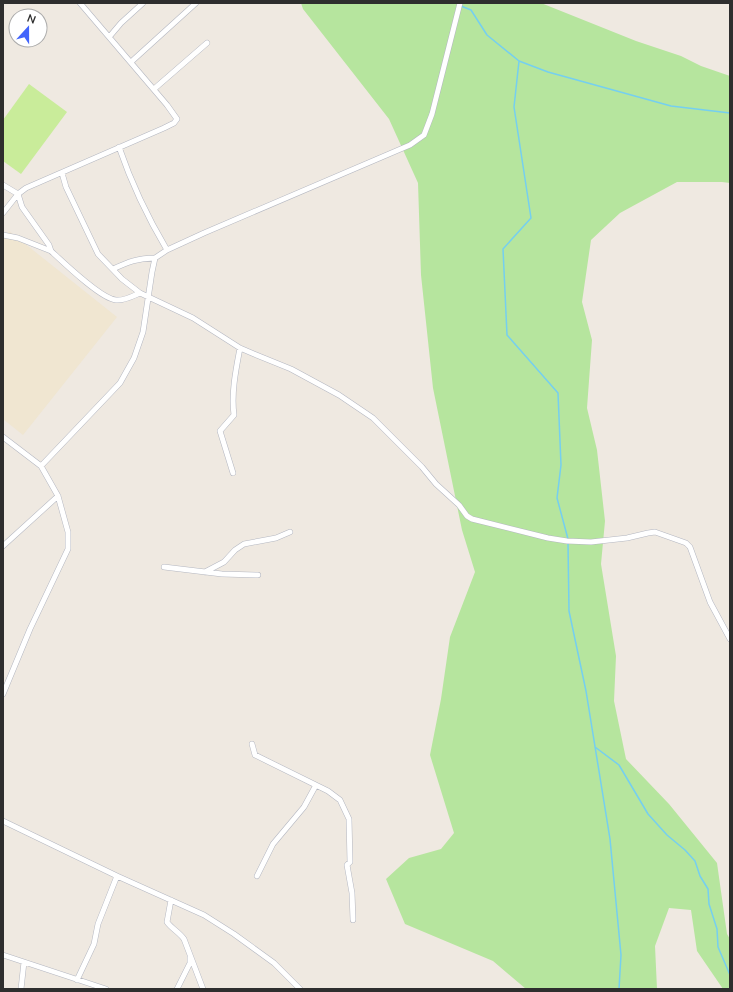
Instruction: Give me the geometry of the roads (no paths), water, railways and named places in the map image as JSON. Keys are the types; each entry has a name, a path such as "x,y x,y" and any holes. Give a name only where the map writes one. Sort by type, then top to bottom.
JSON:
{"street":[{"path":"3,213 18,194 26,188 164,128 174,123 178,119 110,36 80,3"},
{"path":"110,36 121,23 143,3"},
{"path":"131,62 196,3"},
{"path":"113,269 128,262 142,258 155,258 167,250 417,142 424,135 432,114 460,3"},
{"path":"154,89 207,43"},
{"path":"119,147 127,169 167,250"},
{"path":"62,173 66,186 98,254 122,279 140,293 193,318 240,348 291,369 339,396 373,418 422,467 436,484 459,505 467,516 472,519 548,538 567,541 591,542 627,538 648,532 655,532 686,543 690,547 710,602 730,639"},
{"path":"3,185 18,194 22,207 49,245 51,251"},
{"path":"3,235 18,238 51,251 102,295 116,300 132,297 140,293"},
{"path":"41,466 120,383 134,358 143,332 155,258"},
{"path":"233,473 220,431 234,415 234,386 240,348"},
{"path":"3,437 41,466 58,496 68,532 68,549 30,629 3,694"},
{"path":"3,546 58,496"},
{"path":"205,572 224,562 235,550 244,544 276,538 290,532"},
{"path":"164,567 245,576 258,575"},
{"path":"3,678 9,680"},
{"path":"252,744 255,755 328,791 340,800 349,819 350,862 347,866 352,893 353,920"},
{"path":"257,876 273,844 304,807 316,785"},
{"path":"3,821 117,876 204,915 234,934 274,963 300,989"},
{"path":"77,980 94,944 98,924 117,876"},
{"path":"170,900 167,922 172,929 184,939 203,989"},
{"path":"3,954 106,989"},
{"path":"177,989 190,963 190,956"},
{"path":"21,989 24,962"}],"waterway":[{"path":"461,6 471,10 487,35 519,61 548,72 671,106 730,113"},
{"path":"519,61 514,107 531,218 503,249 507,335 558,393 561,465 557,498 568,539"},
{"path":"568,543 569,611 586,691 610,839 621,955 619,989"},
{"path":"595,747 619,765 648,814 667,835 685,850 695,861 700,876 708,889 709,904 717,929 718,947 730,975"}]}
